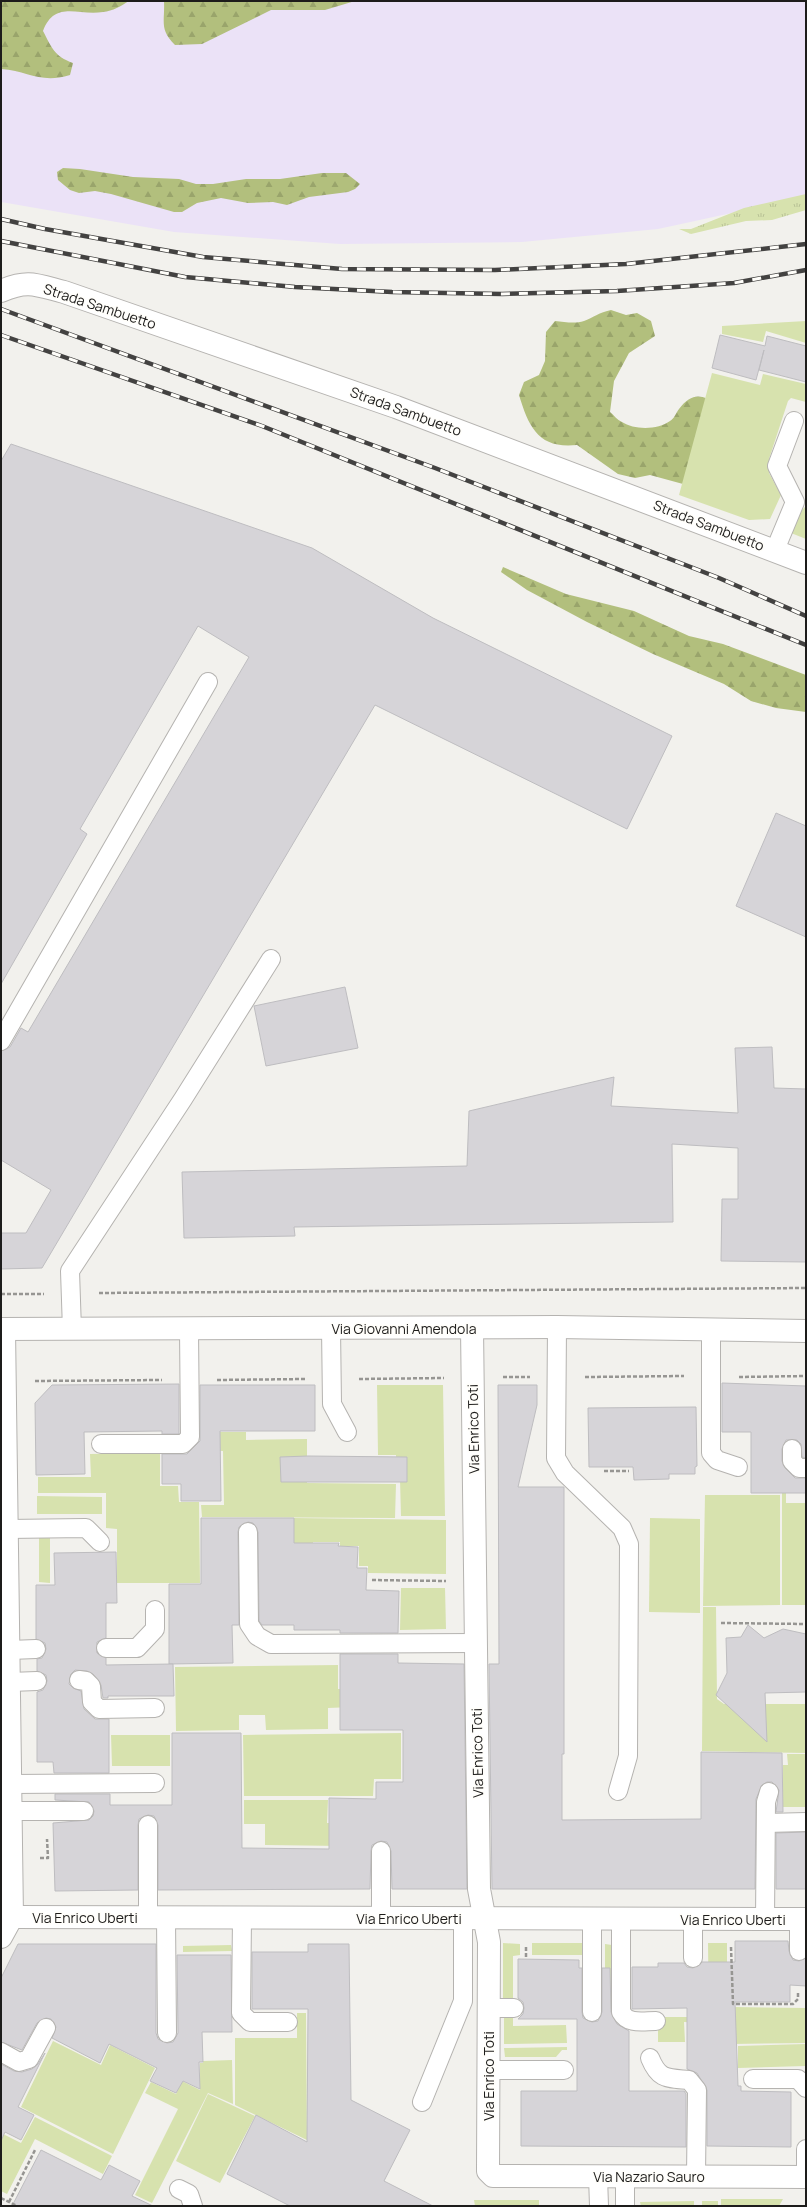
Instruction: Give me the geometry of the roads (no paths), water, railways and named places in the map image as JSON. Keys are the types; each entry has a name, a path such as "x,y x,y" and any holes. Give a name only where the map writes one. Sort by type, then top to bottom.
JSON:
{"street":[{"name":"Strada Sambuetto","path":"1,291 16,284 28,283 64,292 396,407 806,563"},
{"name":"Via Giovanni Amendola","path":"2,1329 72,1330 557,1327 806,1331"},
{"name":"Via Enrico Toti","path":"472,1328 479,1889 474,1918 489,1942 488,2171 493,2176"},
{"path":"1,1937 12,1917 8,1809 11,1784 6,1724 10,1682 10,1650 5,1575 7,1529 5,1381 2,1329"},
{"name":"Via Enrico Uberti","path":"12,1917 802,1919"},
{"name":"Via Nazario Sauro","path":"493,2176 806,2177"}],"lane":[{"path":"775,550 795,502 777,466 794,421"},
{"path":"1,1041 208,682"},
{"path":"72,1330 70,1270 183,1098 271,959"},
{"path":"557,1327 556,1458 565,1473 622,1528 629,1544 628,1756 618,1791"},
{"path":"331,1328 332,1404 347,1432"},
{"path":"101,1444 183,1444 190,1437 189,1329"},
{"path":"711,1330 710,1453 717,1460 738,1467"},
{"path":"792,1449 792,1460 799,1468 806,1468"},
{"path":"7,1529 86,1528 100,1542"},
{"path":"248,1532 249,1624 257,1636 271,1644 476,1643"},
{"path":"106,1648 137,1648 155,1629 155,1610"},
{"path":"10,1650 36,1649"},
{"path":"79,1680 86,1681 92,1686 92,1702 99,1709 155,1708"},
{"path":"10,1682 37,1681"},
{"path":"11,1784 155,1783"},
{"path":"765,1919 766,1802 769,1792"},
{"path":"8,1809 84,1811"},
{"path":"766,1823 806,1822"},
{"path":"148,1825 167,2033"},
{"path":"381,1851 381,1918"},
{"path":"242,1918 242,2012 250,2022 288,2022"},
{"path":"422,2102 463,2001 474,1918"},
{"path":"592,1918 592,2012"},
{"path":"621,1918 621,2012 624,2018 630,2021 656,2021"},
{"path":"693,1919 693,1958"},
{"path":"799,1951 802,1919"},
{"path":"488,2008 514,2008"},
{"path":"1,2052 19,2062 29,2059 46,2028"},
{"path":"650,2058 655,2071 662,2077 689,2080 694,2083 697,2090 696,2176"},
{"path":"488,2070 564,2070"},
{"path":"753,2079 798,2079 806,2088"},
{"path":"806,2150 806,2177"},
{"path":"598,2176 599,2206"},
{"path":"625,2176 625,2206"},
{"path":"179,2189 189,2194 193,2206"}],"railway":[{"path":"1,219 45,229 203,257 342,269 495,270 626,264 806,244"},
{"path":"1,241 185,277 295,287 392,292 502,294 617,291 734,283 806,270"},
{"path":"1,309 435,468 719,578 806,616"},
{"path":"1,335 262,426 806,645"}]}
